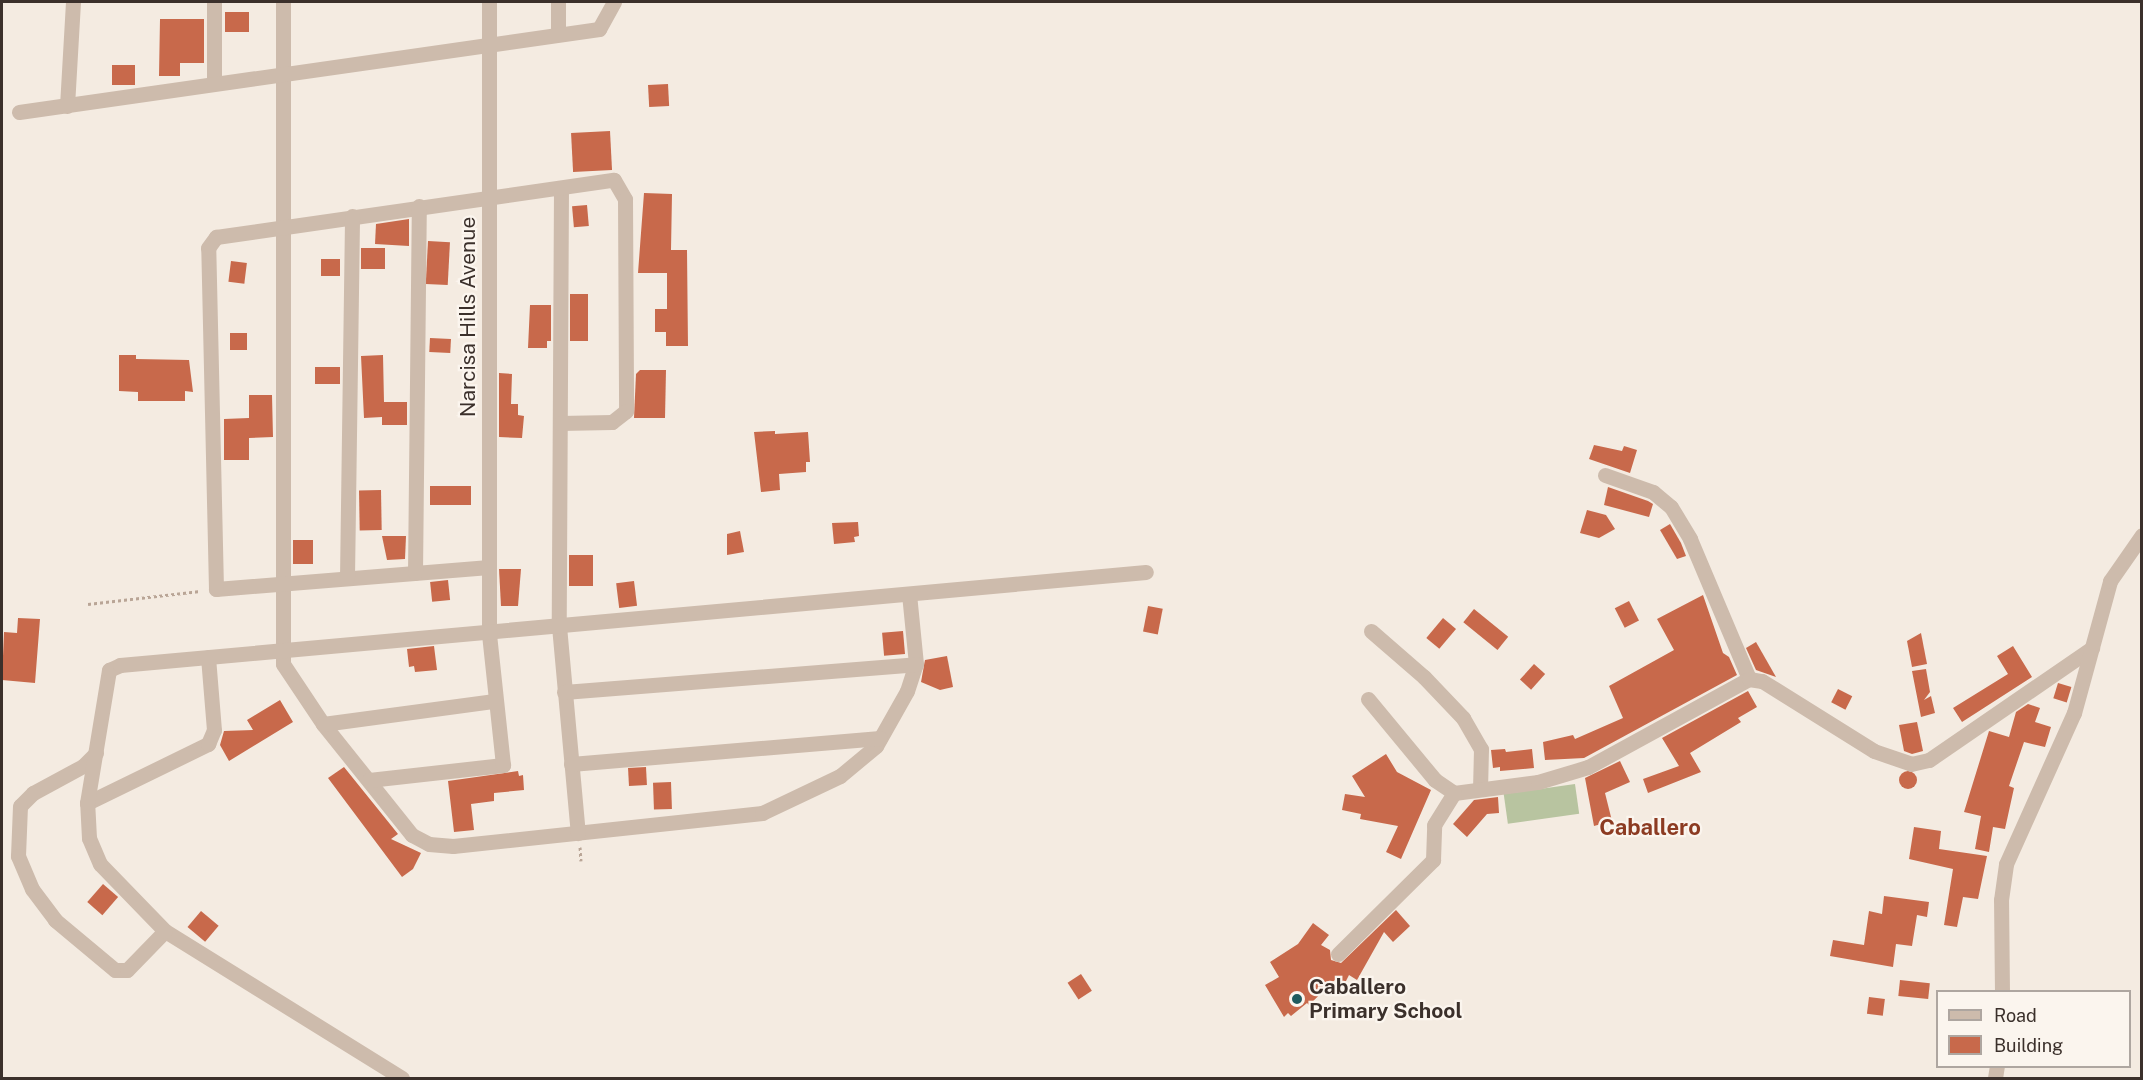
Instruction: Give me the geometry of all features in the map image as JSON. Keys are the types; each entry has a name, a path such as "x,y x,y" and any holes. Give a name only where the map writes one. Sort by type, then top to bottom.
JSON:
{"street":[{"path":"67,106 73,2"},
{"path":"214,2 214,84"},
{"path":"283,2 281,227 283,664 323,724 412,835 429,844 453,846 762,813 840,776 880,738 907,691 916,664 909,594"},
{"name":"Narcisa Hills Avenue","path":"369,780 502,765 489,633 489,2"},
{"path":"558,2 558,34"},
{"path":"19,112 599,29 614,2"},
{"path":"489,567 216,589 208,249 216,237 419,206 561,189 614,180 626,199 626,411 612,422 560,423"},
{"path":"561,189 559,627 578,833"},
{"path":"415,573 419,206"},
{"path":"346,578 352,216"},
{"path":"1605,475 1653,492 1671,507 1690,539 1749,679"},
{"path":"2002,990 2001,900 2006,864 2034,809 2074,714 2110,581 2142,535"},
{"path":"402,1078 379,1073 165,931 100,864 89,838 87,803 109,670 120,665 1146,572"},
{"path":"1371,632 1424,677 1463,718 1481,749 1480,789"},
{"path":"1368,699 1435,780 1454,793 1538,782 1588,767 1749,679 1762,681 1874,751 1911,764 1929,760 2092,648"},
{"path":"87,803 208,744 214,730 208,657"},
{"path":"564,692 916,664"},
{"path":"323,724 494,701"},
{"path":"571,764 880,738"},
{"path":"96,753 84,766 33,793 20,806 18,856 32,889 55,920 115,970 127,970 165,931"},
{"path":"1338,954 1432,860 1434,825 1454,793"}],"path":[{"path":"88,604 216,589"}],"green space":[{"path":"1575,784 1579,814 1508,824 1504,794"}],"building":[{"path":"225,12 249,12 249,32 225,32"},
{"path":"160,19 204,19 204,63 180,63 180,76 159,76"},
{"path":"112,65 135,65 135,85 112,85"},
{"path":"668,84 669,106 649,107 648,85"},
{"path":"610,131 612,170 573,172 571,133"},
{"path":"644,193 672,194 671,250 687,250 688,346 666,346 666,332 655,332 655,309 667,309 667,273 638,273"},
{"path":"587,205 589,226 574,227 572,206"},
{"path":"409,219 409,246 375,244 376,224"},
{"path":"428,241 450,242 448,285 426,284"},
{"path":"361,248 385,248 385,269 361,269"},
{"path":"321,259 340,259 340,276 321,276"},
{"path":"231,261 247,263 244,284 228,282"},
{"path":"570,294 588,294 588,341 570,341"},
{"path":"530,305 551,305 551,341 547,341 547,348 528,348"},
{"path":"230,333 247,333 247,350 230,350"},
{"path":"430,338 451,339 450,353 429,352"},
{"path":"119,355 136,355 136,359 189,360 193,392 185,391 185,401 138,401 138,392 119,391"},
{"path":"383,355 384,402 407,402 407,425 382,425 382,417 364,418 361,356"},
{"path":"315,367 340,367 340,384 315,384"},
{"path":"640,370 666,370 665,418 634,418 636,374"},
{"path":"499,373 512,374 511,404 518,404 518,415 524,416 522,438 499,437"},
{"path":"249,395 272,395 273,437 249,438 249,460 224,460 224,419 249,418"},
{"path":"775,431 775,434 808,432 810,462 806,462 806,472 779,474 780,490 761,492 754,432"},
{"path":"1594,445 1622,451 1624,446 1637,450 1630,473 1589,459"},
{"path":"430,486 471,486 471,505 430,505"},
{"path":"1608,487 1653,504 1649,517 1604,505"},
{"path":"359,490 381,490 382,530 360,530"},
{"path":"1587,510 1606,515 1615,529 1599,538 1580,533"},
{"path":"858,522 859,536 854,537 855,542 834,544 832,523"},
{"path":"1670,524 1686,556 1677,559 1660,530"},
{"path":"740,531 744,552 727,555 727,534"},
{"path":"382,536 406,536 405,559 387,560"},
{"path":"293,540 313,540 313,564 293,564"},
{"path":"569,555 593,555 593,586 569,586"},
{"path":"499,569 521,569 518,606 501,606"},
{"path":"448,580 450,600 432,602 430,582"},
{"path":"634,581 637,606 619,608 616,583"},
{"path":"1703,595 1723,653 1729,657 1737,675 1584,758 1545,760 1543,742 1573,735 1575,739 1623,718 1609,686 1674,650 1657,619"},
{"path":"1629,601 1639,621 1625,628 1615,608"},
{"path":"1148,606 1163,609 1158,634 1143,632"},
{"path":"1474,609 1508,637 1497,650 1463,622"},
{"path":"18,618 40,619 35,683 2,680 4,632 17,633"},
{"path":"1443,618 1456,629 1439,649 1426,638"},
{"path":"903,631 905,654 884,656 882,633"},
{"path":"1921,633 1927,664 1912,667 1907,641"},
{"path":"1756,642 1776,677 1756,670 1746,648"},
{"path":"434,646 437,670 415,672 414,666 409,667 407,649"},
{"path":"2013,646 2032,677 1962,722 1953,708 2008,674 1997,656"},
{"path":"947,656 953,687 940,690 921,682 925,660"},
{"path":"1534,664 1545,674 1531,690 1520,680"},
{"path":"1926,669 1930,692 1924,700 1931,696 1935,713 1921,717 1912,671"},
{"path":"2058,683 2071,687 2067,702 2053,698"},
{"path":"1838,689 1852,696 1845,710 1831,702"},
{"path":"1748,691 1757,707 1738,718 1741,722 1690,753 1701,772 1648,793 1643,779 1679,766 1662,738"},
{"path":"280,700 293,722 229,761 220,745 224,731 253,730 247,720"},
{"path":"2028,704 2040,708 2035,722 2051,727 2045,747 2024,742 2009,786 2014,788 2005,829 1993,827 1989,852 1975,849 1981,816 1964,812 1989,731 2009,737 2016,712"},
{"path":"1917,722 1923,751 1912,754 1904,751 1899,725"},
{"path":"1505,749 1506,752 1532,749 1534,768 1500,771 1500,767 1493,768 1491,750"},
{"path":"1386,754 1397,772 1431,790 1401,859 1386,852 1398,826 1360,819 1361,814 1342,810 1345,794 1365,797 1352,776"},
{"path":"1620,761 1630,782 1605,793 1612,821 1594,826 1585,778"},
{"path":"344,767 398,834 391,839 421,853 413,869 402,877 328,778"},
{"path":"646,767 647,785 629,786 628,768"},
{"path":"518,771 519,776 523,775 524,790 494,793 494,801 471,804 474,830 454,832 448,781"},
{"path":"1908,771 1914,774 1917,780 1914,786 1908,789 1902,786 1899,780 1902,774"},
{"path":"671,782 672,809 654,810 653,783"},
{"path":"1498,797 1499,813 1487,814 1467,837 1453,824 1474,800"},
{"path":"1914,827 1941,831 1939,849 1987,856 1978,899 1963,897 1957,927 1944,925 1953,869 1909,859"},
{"path":"103,884 118,897 102,915 87,902"},
{"path":"1884,896 1929,902 1927,917 1917,915 1912,946 1896,944 1893,967 1830,956 1833,940 1864,945 1869,911 1882,914"},
{"path":"1396,910 1410,926 1393,942 1384,932 1357,980 1349,975 1345,983 1336,979 1309,1005 1307,1003 1291,1016 1288,1013 1284,1017 1265,985 1279,977 1270,962 1298,944 1313,923 1329,935 1321,945 1330,950 1331,960 1341,963"},
{"path":"201,911 219,926 205,942 188,927"},
{"path":"1081,974 1092,991 1078,999 1068,983"},
{"path":"1900,980 1930,983 1928,999 1898,996"},
{"path":"1869,997 1885,999 1883,1016 1867,1014"}],"place":[{"name":"Caballero Primary School","path":"1297,999"}],"district":[{"name":"Caballero","path":"1650,828"}]}
